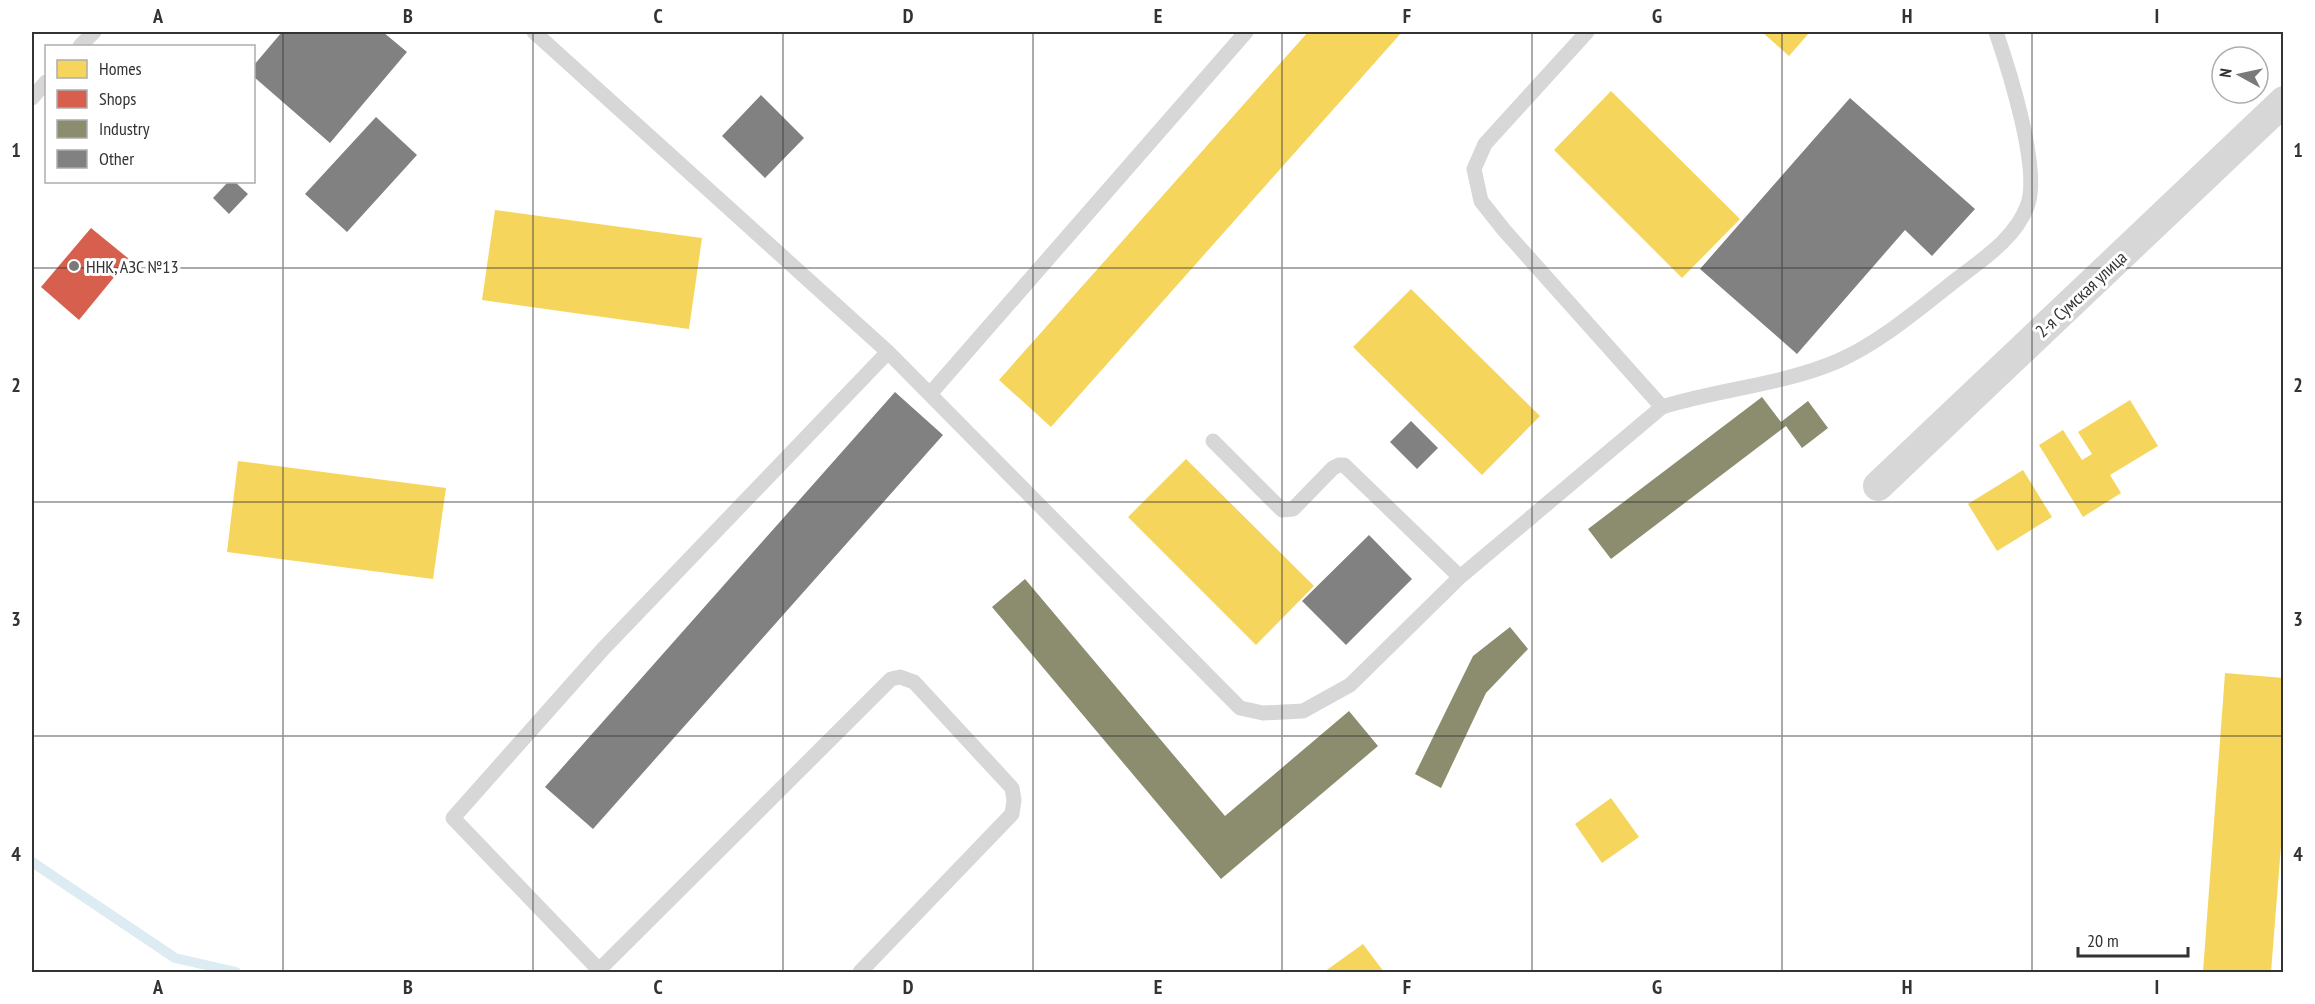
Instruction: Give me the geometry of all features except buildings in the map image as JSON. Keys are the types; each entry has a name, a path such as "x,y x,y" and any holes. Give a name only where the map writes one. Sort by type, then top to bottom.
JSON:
{"street":[{"name":"2-я Сумская улица","path":"1878,486 2283,101"}],"lane":[{"path":"81,45 94,32"},
{"path":"534,32 888,352 1240,708 1263,713 1304,711 1350,685 1460,577 1662,407 1816,369 1839,360 1868,345 1893,328 1996,249 2014,228 2028,203 2030,176 2027,144 2008,67 1996,32"},
{"path":"930,394 1246,32"},
{"path":"1587,32 1485,144 1474,169 1481,201 1504,230 1662,407"},
{"path":"32,98 45,83"},
{"path":"860,972 1012,814 1014,800 1012,788 914,682 900,677 891,679 600,971 453,818 603,649 888,352"},
{"path":"1213,441 1282,510 1293,509 1333,468 1344,465 1460,577"}],"waterway":[{"path":"32,862 175,958 236,972"}],"place":[{"name":"ННК, АЗС №13","path":"74,266"}]}
